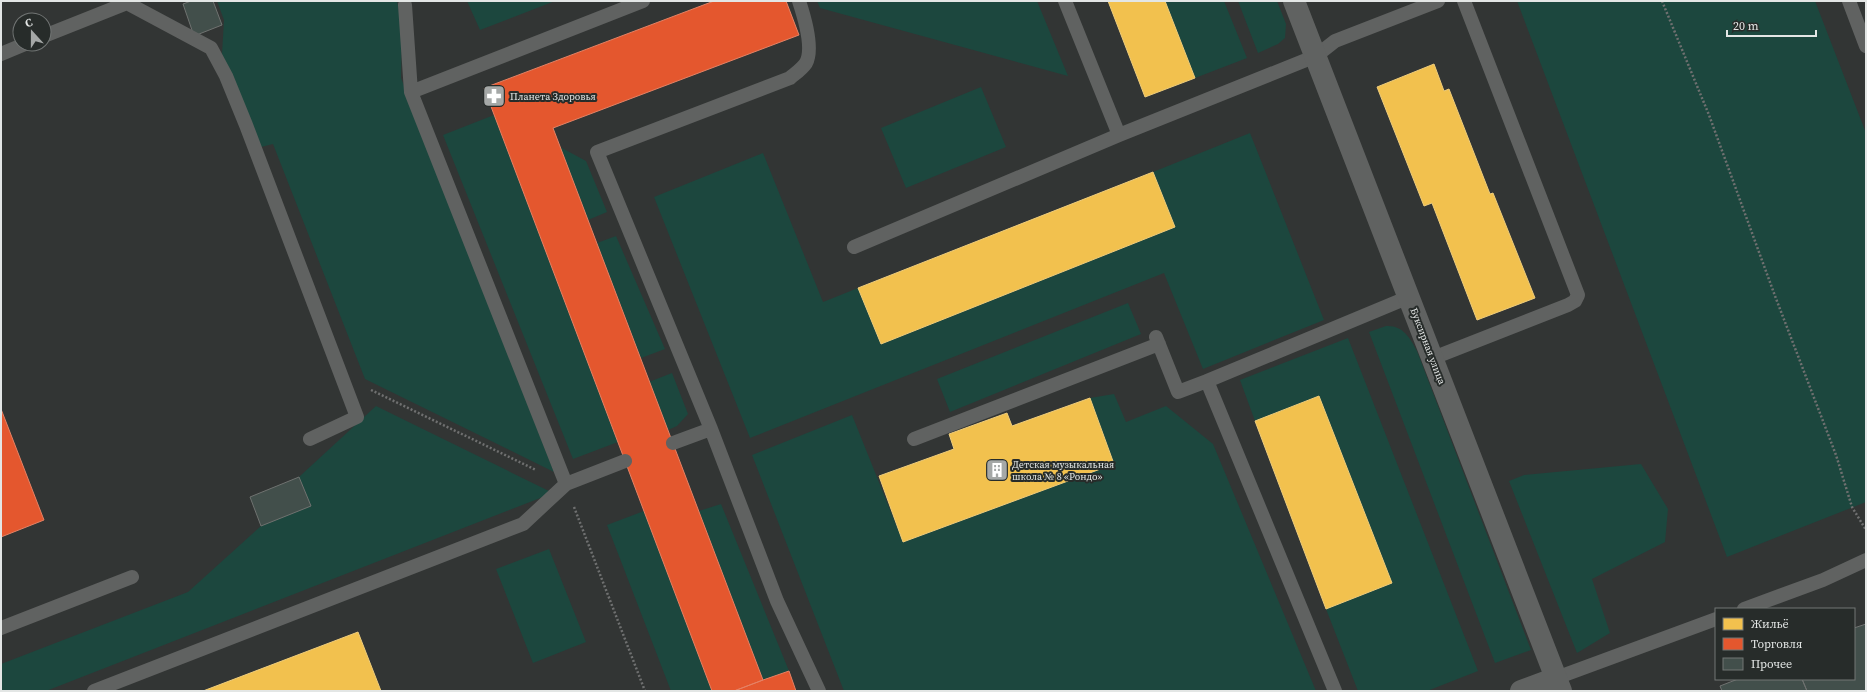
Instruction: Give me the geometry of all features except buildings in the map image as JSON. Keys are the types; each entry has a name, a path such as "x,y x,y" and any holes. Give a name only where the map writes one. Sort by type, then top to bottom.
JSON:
{"street":[{"name":"Буксирная улица","path":"1294,1 1559,684"},
{"path":"1520,691 1559,684"}],"lane":[{"path":"411,92 643,1"},
{"path":"799,1 808,41 808,54 806,62 800,71 790,78 597,152 711,429 777,601 820,691"},
{"path":"1065,1 1119,135"},
{"path":"854,247 1119,135 1316,56 1335,41 1438,1"},
{"path":"1433,358 1568,305 1575,301 1578,295 1464,1"},
{"path":"1849,1 1866,46"},
{"path":"52,33 127,3 211,48 226,76 246,125 357,417 310,440"},
{"path":"405,5 411,92 566,484"},
{"path":"1,54 12,49"},
{"path":"914,439 1157,341 1178,392 1409,297"},
{"path":"1207,381 1335,691"},
{"path":"673,443 711,429"},
{"path":"94,691 522,524 566,484 625,461"},
{"path":"1747,608 1823,580 1866,560"},
{"path":"1,628 132,577"},
{"path":"1559,684 1715,619"}],"path":[{"path":"1662,1 1709,115 1775,296 1836,455 1852,506 1866,530"},
{"path":"341,376 566,484 645,691"}],"green space":[{"path":"217,1 397,1 402,26 401,78 554,472 365,379 273,144 261,147 222,54 224,20"},
{"path":"467,1 555,1 480,30"},
{"path":"817,1 1037,1 1068,76 820,8"},
{"path":"1165,1 1224,1 1247,58 1195,78"},
{"path":"1238,1 1277,1 1286,24 1285,38 1278,44 1258,53"},
{"path":"1517,1 1815,1 1866,133 1866,502 1727,557"},
{"path":"981,87 1006,147 906,188 881,128"},
{"path":"494,115 618,442 573,459 443,135"},
{"path":"1250,133 1324,320 1203,369 1164,273 750,438 654,197 763,153 823,302 858,288 881,344 1175,227 1153,172"},
{"path":"560,147 586,161 607,212 588,220"},
{"path":"616,236 665,349 641,358 597,243"},
{"path":"1128,303 1141,334 950,412 937,379"},
{"path":"1386,326 1392,326 1405,333 1412,341 1417,351 1531,650 1495,663 1369,332"},
{"path":"1348,338 1478,671 1427,691 1358,691 1326,609 1392,583 1319,397 1255,421 1240,380"},
{"path":"672,373 688,414 677,426 668,430 649,382"},
{"path":"1114,394 1126,422 1166,406 1213,444 1316,691 844,691 752,455 852,415 903,542 1114,464 1090,398"},
{"path":"376,406 553,493 46,691 1,691 1,664 188,592 261,526 310,505 299,477"},
{"path":"1641,464 1668,509 1665,542 1592,579 1610,633 1577,653 1509,481 1524,475"},
{"path":"721,504 789,671 763,680 699,511"},
{"path":"644,511 712,691 671,691 607,525"},
{"path":"549,549 586,642 533,663 496,569"}],"place":[{"name":"Планета Здоровья","path":"494,96"},
{"name":"Детская музыкальная школа № 8 «Рондо»","path":"997,470"}]}
